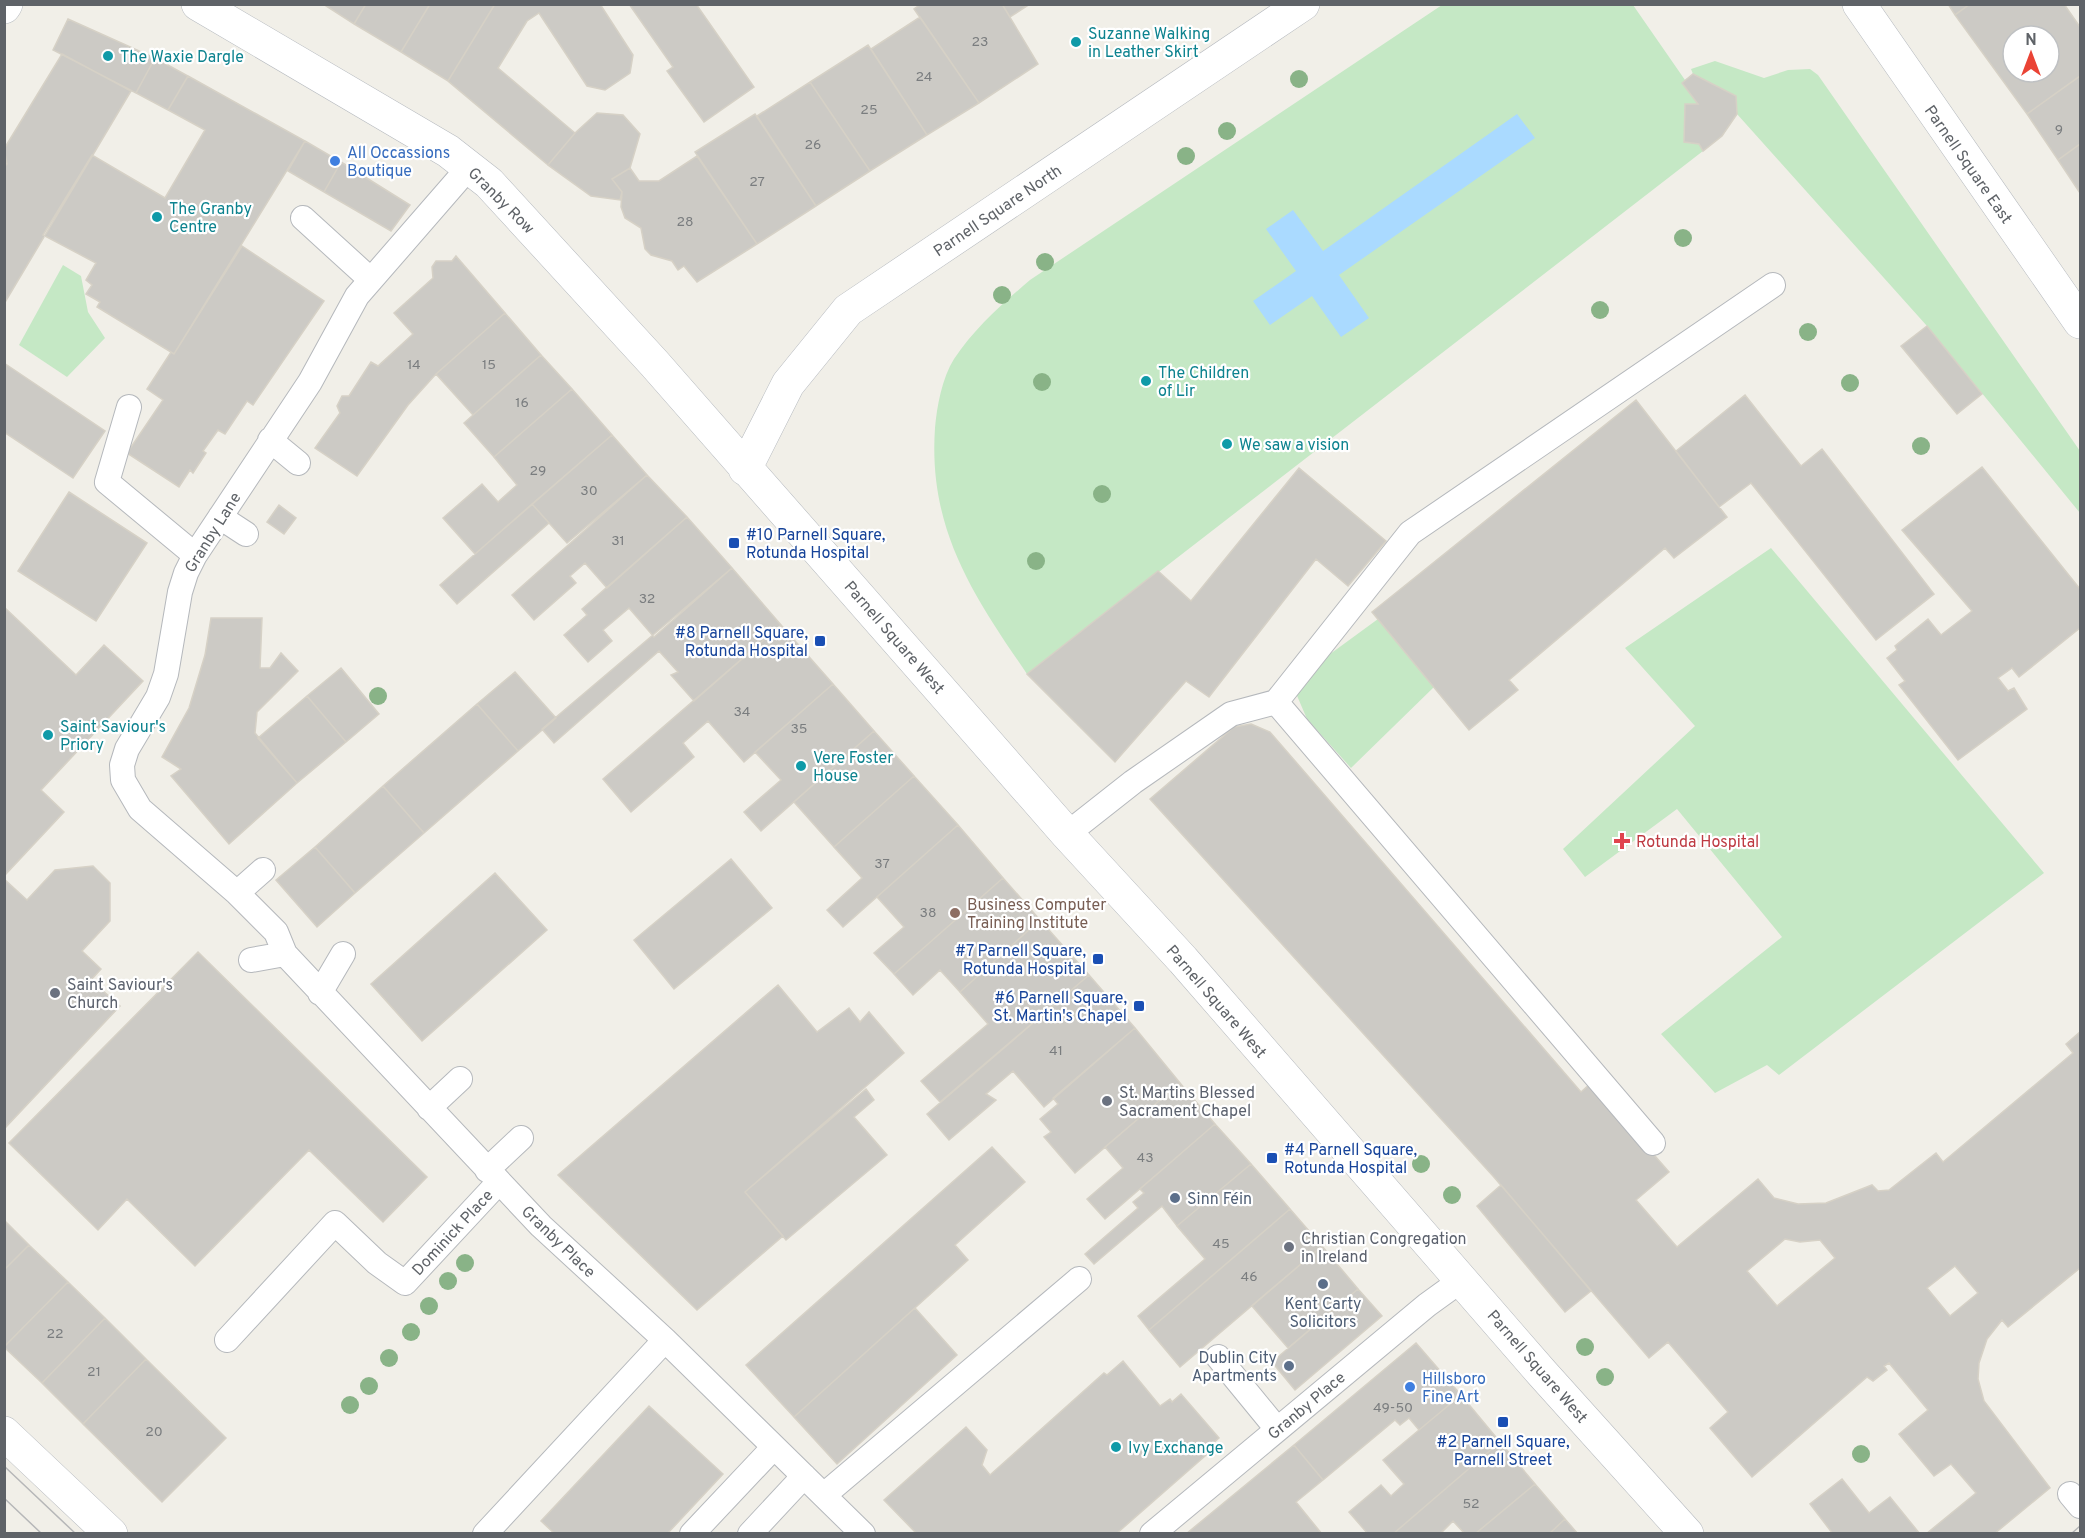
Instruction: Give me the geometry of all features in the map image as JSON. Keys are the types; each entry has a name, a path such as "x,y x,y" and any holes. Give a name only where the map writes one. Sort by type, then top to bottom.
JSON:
{"main road":[{"name":"Granby Row","path":"198,4 470,166 489,183 654,363 745,469"},
{"name":"Parnell Square North","path":"745,469 788,384 848,310 1303,4"},
{"name":"Parnell Square East","path":"1859,4 2080,322"},
{"name":"Parnell Square West","path":"745,469 1067,834 1183,960 1463,1279 1542,1373 1687,1533"},
{"path":"4,1433 111,1533"}],"lane":[{"name":"Granby Lane","path":"276,932 237,893 140,809 123,780 122,765 127,749 158,697 163,682 180,592 195,555 310,382 357,296 470,166"},
{"path":"303,218 371,280"},
{"path":"1067,834 1133,782 1231,714 1276,702 1410,533 1773,285"},
{"path":"129,407 107,482 195,555"},
{"path":"270,440 298,463"},
{"path":"220,517 246,534"},
{"path":"1276,702 1653,1143"},
{"path":"237,893 262,870"},
{"name":"Granby Place","path":"276,932 285,954 493,1176 542,1226 666,1340 863,1533"},
{"path":"251,960 285,954"},
{"path":"320,993 343,954"},
{"path":"429,1108 460,1079"},
{"name":"Dominick Place","path":"227,1340 335,1223 377,1263 405,1282 493,1176 521,1138"},
{"path":"824,1495 1078,1279"},
{"name":"Granby Place","path":"1152,1533 1427,1305 1463,1279"},
{"path":"485,1533 666,1340"},
{"path":"1218,1357 1277,1429"},
{"path":"692,1533 774,1447"},
{"path":"750,1533 804,1476"}],"green space":[{"path":"1442,5 1633,5 1685,80 1693,74 1691,69 1715,61 1764,78 1788,70 1810,69 1818,75 2080,451 2080,513 1927,326 1737,114 1722,136 1703,151 1027,674 972,588 947,529 939,498 935,464 935,428 943,383 954,359 999,307 1030,280"},
{"path":"63,265 81,276 88,312 105,338 67,377 19,345"},
{"path":"1771,548 2044,873 1779,1075 1767,1065 1715,1093 1661,1034 1782,937 1677,809 1585,877 1563,849 1695,726 1625,648"},
{"path":"1378,619 1434,687 1351,768 1307,719 1295,691 1326,657"}],"water":[{"path":"1517,114 1535,138 1339,275 1369,318 1341,337 1312,296 1270,325 1253,301 1296,271 1266,229 1293,210 1323,251"}],"building":[{"path":"323,4 366,4 354,24"},
{"path":"366,4 430,4 401,52 354,24"},
{"path":"430,4 495,4 448,81 401,52"},
{"path":"495,4 600,4 633,55 630,73 605,90 587,86 539,13 527,21 498,68 575,133 548,165 448,81"},
{"path":"629,4 696,4 754,87 704,122 667,71 673,67"},
{"path":"921,4 1002,4 1038,64 979,103 914,9"},
{"path":"1002,4 1030,4 1010,17"},
{"path":"1948,4 1970,4 1955,15"},
{"path":"1970,4 2064,4 2080,27 2080,76 2027,114 2005,84 2061,84 2061,24 2001,24 2001,78 1955,15"},
{"path":"920,17 979,103 927,135 871,49"},
{"name":"The Waxie Dargle","path":"68,19 155,58 136,93 53,50"},
{"path":"868,45 927,135 870,171 810,82"},
{"path":"62,54 131,91 4,304 4,167 7,164 4,149"},
{"path":"155,58 188,76 168,110 136,93"},
{"path":"1693,74 1736,96 1737,114 1722,136 1703,151 1699,144 1684,142 1685,104 1698,104 1682,83"},
{"name":"The Granby Centre","path":"188,76 305,141 174,354 97,307 100,302 86,294 92,285 86,280 96,263 43,235 92,155 165,198 205,130 168,110"},
{"path":"2080,76 2080,144 2058,160 2027,114"},
{"path":"810,82 870,171 816,206 757,116"},
{"path":"597,113 623,115 640,134 630,168 612,179 622,192 620,200 591,196 548,165 575,133"},
{"path":"755,114 816,206 757,244 695,152"},
{"path":"305,141 341,162 324,192 288,171"},
{"path":"2080,144 2080,193 2058,160"},
{"path":"697,156 757,244 697,282 684,266 678,270 672,261 651,255 645,249 641,228 625,218 621,207 622,192 612,179 630,168 639,181 659,181"},
{"path":"341,162 410,205 391,231 324,192"},
{"path":"242,246 324,301 253,405 247,401 225,434 218,430 203,451 206,453 193,473 190,470 179,487 127,453 163,400 147,389 171,352 174,354"},
{"path":"456,256 505,313 436,374 408,405 357,476 315,448 340,413 337,406 342,396 349,396 371,362 378,366 413,334 394,313 433,278 432,267 436,261 452,261"},
{"path":"505,313 541,355 473,415 436,374"},
{"path":"1927,326 1982,394 1957,414 1901,346"},
{"path":"541,355 572,389 494,457 464,423"},
{"path":"4,363 105,431 73,478 4,432"},
{"path":"572,389 612,435 475,554 443,518 482,484 498,502 517,485 494,457"},
{"path":"1745,395 1801,466 1822,449 1934,594 1876,640 1751,483 1719,507 1676,451"},
{"path":"1636,400 1727,517 1674,558 1665,548 1509,680 1518,690 1469,730 1372,612"},
{"path":"612,435 647,475 567,543 532,504"},
{"path":"1982,467 2080,589 2080,628 2019,677 2012,668 1998,678 2008,691 2014,688 2027,709 1958,760 1899,685 1905,681 1887,658 1897,650 1895,646 1928,619 1941,635 1972,611 1902,530"},
{"path":"1299,468 1386,541 1348,586 1316,559 1209,697 1186,681 1115,762 1027,674 1158,571 1191,601"},
{"path":"647,475 687,517 607,588 585,563 570,576 576,583 534,620 512,595"},
{"path":"69,492 147,543 96,621 18,571"},
{"path":"532,504 549,523 457,604 440,585"},
{"path":"279,505 296,518 284,534 267,522"},
{"path":"687,517 732,568 654,637 629,608 603,630 612,641 588,662 564,635 587,615 582,609"},
{"path":"732,568 781,625 694,701 671,675 678,672 659,651 554,743 542,729"},
{"name":"Saint Saviour's Priory","path":"4,607 76,675 104,645 143,681 41,790 64,812 4,876"},
{"path":"211,618 262,618 260,668 270,668 281,653 298,671 257,712 255,733 297,783 229,844 171,776 181,769 162,757 189,708 205,655"},
{"path":"781,625 833,684 744,762 708,721 683,743 694,757 631,812 603,779"},
{"path":"341,668 379,714 346,742 307,696"},
{"path":"515,672 556,718 518,751 477,704"},
{"name":"Vere Foster House","path":"833,684 874,731 761,831 744,812 781,780 755,752"},
{"path":"307,696 346,742 297,783 258,738"},
{"path":"477,704 518,751 424,833 383,786"},
{"path":"1251,724 1270,732 1581,1092 1591,1083 1669,1172 1636,1200 1677,1247 1758,1179 1774,1198 1798,1204 1826,1203 1872,1185 1878,1191 1889,1190 1936,1153 1943,1162 2073,1053 2066,1044 2080,1032 2080,1268 2008,1327 2002,1320 1987,1339 1979,1363 1978,1379 1984,1401 2050,1488 1994,1534 1926,1534 1976,1493 1951,1464 1934,1476 1899,1434 1928,1410 1889,1363 1884,1366 1887,1370 1873,1381 1867,1377 1752,1477 1710,1428 1728,1412 1668,1342 1649,1358 1493,1176 1150,799 1234,727","holes":["1785,1239 1800,1242 1820,1240 1835,1258 1777,1306 1747,1271","1955,1266 1978,1293 1950,1316 1927,1288"]},
{"path":"874,731 914,776 834,847 794,802"},
{"path":"914,776 958,825 843,927 827,910 862,878 834,847"},
{"path":"383,786 424,833 355,893 315,847"},
{"path":"958,825 1003,878 894,974 874,953 904,927 877,897"},
{"path":"315,847 355,893 317,927 276,880"},
{"path":"731,859 772,908 674,989 634,940"},
{"name":"Saint Saviour's Church","path":"93,866 110,883 110,921 82,951 101,969 91,980 120,1006 4,1129 4,879 27,900 55,870"},
{"path":"495,873 547,930 422,1041 371,984"},
{"path":"1003,878 1040,920 960,992 940,970 913,995 894,974"},
{"path":"1040,920 1089,975 940,1102 921,1081 988,1024 960,992"},
{"path":"198,952 427,1177 383,1222 309,1150 195,1266 127,1199 98,1230 9,1143"},
{"path":"1089,975 1135,1028 1044,1107 1013,1071 986,1094 996,1100 949,1140 927,1114"},
{"path":"778,985 817,1032 849,1008 860,1022 869,1012 904,1053 745,1192 783,1236 697,1310 558,1175"},
{"name":"St. Martins Blessed Sacrament Chapel","path":"1135,1028 1180,1083 1075,1173 1044,1137 1051,1132 1040,1119 1058,1104 1053,1098"},
{"path":"1180,1083 1215,1124 1105,1219 1087,1199 1123,1168 1105,1147"},
{"path":"866,1089 874,1100 854,1117 887,1155 786,1240 745,1192"},
{"name":"Sinn Féin","path":"1215,1124 1251,1164 1177,1226 1162,1206 1094,1264 1085,1254 1138,1208 1133,1202 1144,1193 1140,1189"},
{"path":"992,1147 1025,1182 955,1245 968,1260 794,1417 746,1365"},
{"path":"1251,1164 1290,1209 1149,1330 1138,1316 1205,1259 1177,1226"},
{"path":"1501,1185 1591,1291 1565,1312 1477,1206"},
{"path":"1290,1209 1322,1246 1180,1367 1149,1330"},
{"path":"4,1220 29,1245 4,1270"},
{"path":"29,1245 68,1282 4,1347 4,1270"},
{"path":"1322,1246 1358,1289 1288,1348 1252,1306"},
{"path":"68,1282 105,1318 42,1383 4,1347"},
{"path":"1358,1289 1382,1316 1295,1390 1272,1362"},
{"path":"915,1308 957,1355 837,1464 794,1417"},
{"path":"105,1318 146,1359 83,1424 42,1383"},
{"path":"1416,1343 1461,1395 1419,1430 1409,1418 1400,1425 1395,1420 1323,1480 1294,1445"},
{"path":"146,1359 226,1438 162,1502 83,1424"},
{"name":"Ivy Exchange","path":"1123,1361 1160,1406 1170,1399 1172,1402 1181,1394 1219,1438 1210,1446 1213,1449 1116,1534 917,1534 884,1500 966,1427 987,1450 982,1465 990,1475 1104,1373 1107,1375"},
{"path":"1461,1395 1500,1442 1393,1534 1368,1534 1349,1512 1381,1485 1391,1496 1404,1484 1383,1460"},
{"path":"649,1406 723,1474 667,1534 555,1534 541,1521"},
{"path":"1500,1442 1535,1484 1475,1534 1465,1534 1453,1521 1440,1534 1393,1534"},
{"path":"1294,1445 1323,1480 1296,1502 1322,1534 1186,1534"},
{"path":"1842,1479 1869,1513 1890,1497 1920,1534 1833,1534 1810,1504"},
{"path":"1535,1484 1565,1519 1549,1534 1475,1534"},
{"path":"1565,1519 1578,1534 1549,1534"}],"tram line":[{"path":"4,1466 76,1534"},
{"path":"4,1498 42,1534"},
{"path":"2071,1534 2080,1526"}],"place":[{"name":"Suzanne Walking in Leather Skirt","path":"1076,42"},
{"name":"The Waxie Dargle","path":"108,56"},
{"name":"All Occassions Boutique","path":"335,161"},
{"name":"The Granby Centre","path":"157,217"},
{"name":"The Children of Lir","path":"1146,381"},
{"name":"We saw a vision","path":"1227,444"},
{"name":"#10 Parnell Square, Rotunda Hospital","path":"734,543"},
{"name":"#8 Parnell Square, Rotunda Hospital","path":"820,641"},
{"name":"Saint Saviour's Priory","path":"48,735"},
{"name":"Vere Foster House","path":"801,766"},
{"name":"Rotunda Hospital","path":"1622,841"},
{"name":"Business Computer Training Institute","path":"955,913"},
{"name":"#7 Parnell Square, Rotunda Hospital","path":"1098,959"},
{"name":"Saint Saviour's Church","path":"55,993"},
{"name":"#6 Parnell Square, St. Martin's Chapel","path":"1139,1006"},
{"name":"St. Martins Blessed Sacrament Chapel","path":"1107,1101"},
{"name":"#4 Parnell Square, Rotunda Hospital","path":"1272,1158"},
{"name":"Sinn Féin","path":"1175,1198"},
{"name":"Christian Congregation in Ireland","path":"1289,1247"},
{"name":"Kent Carty Solicitors","path":"1323,1284"},
{"name":"Dublin City Apartments","path":"1289,1366"},
{"name":"Hillsboro Fine Art","path":"1410,1387"},
{"name":"#2 Parnell Square, Parnell Street","path":"1503,1422"},
{"name":"Ivy Exchange","path":"1116,1447"}]}
